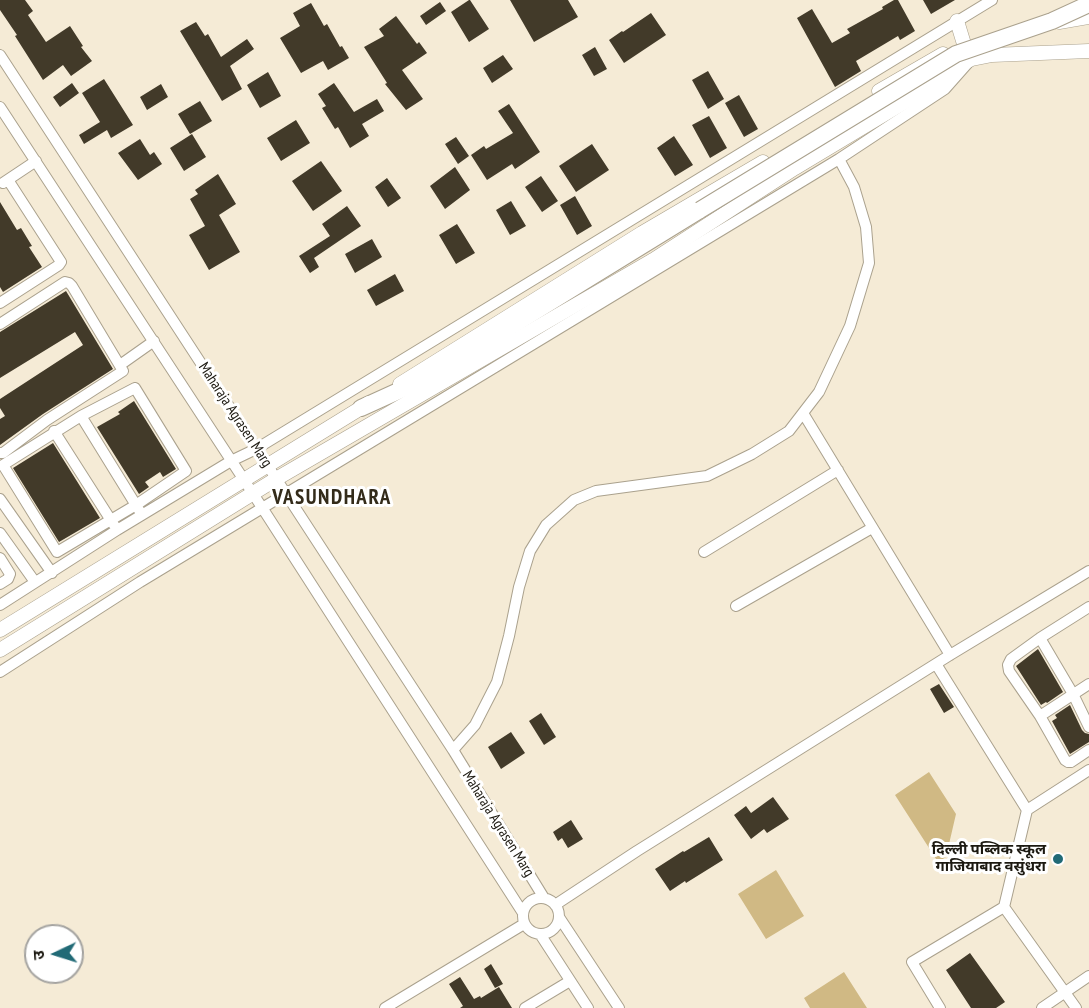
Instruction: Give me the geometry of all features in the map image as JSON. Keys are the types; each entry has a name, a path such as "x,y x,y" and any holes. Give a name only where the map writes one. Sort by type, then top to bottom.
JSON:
{"highway":[{"path":"361,408 428,378 956,54 1052,21 1089,4"}],"main road":[{"path":"0,630 642,234 785,150 925,63 956,47 984,37 1089,17"},
{"path":"957,21 964,44"},
{"path":"984,37 992,55"},
{"path":"0,650 276,480 653,260 795,168 933,85 959,65 972,59 992,55 1089,51"}],"street":[{"path":"0,604 117,530 139,510 186,471 135,388 54,431 3,465 57,552 111,520 139,510 231,460 256,449 992,0"},
{"name":"Maharaja Agrasen Marg","path":"0,55 453,750 544,898"},
{"path":"0,672 141,582 839,159 945,89 972,59"},
{"name":"Maharaja Agrasen Marg","path":"0,107 263,509 523,919"},
{"path":"453,750 475,725 497,682 519,587 530,551 546,525 574,500 596,491 707,476 752,454 789,430 819,392 850,326 869,263 866,227 854,186 839,159"},
{"path":"3,183 36,161"},
{"path":"0,303 61,262 31,225 10,183 3,183"},
{"path":"0,324 65,282 69,283 123,369 122,373 47,420 0,453"},
{"path":"120,365 154,341"},
{"path":"803,413 950,656"},
{"path":"81,416 139,510"},
{"path":"54,431 117,530"},
{"path":"704,552 837,470"},
{"path":"0,499 52,573"},
{"path":"736,606 872,528"},
{"path":"0,533 35,582"},
{"path":"0,558 10,574 8,579 0,584"},
{"path":"555,905 637,851 1089,571"},
{"path":"1089,607 1040,638 1011,659 1008,664 1009,670 1068,762 1089,750"},
{"path":"1040,638 1073,694 1089,727"},
{"path":"936,664 1027,810"},
{"path":"1040,716 1089,684"},
{"path":"940,1008 912,962 1004,907 1027,810 1089,770"},
{"path":"385,1008 523,919 528,903 544,898 555,905 559,917 619,1008"},
{"path":"1004,907 1076,1008"},
{"path":"523,919 532,932 540,934 550,932 555,928 559,917"},
{"path":"540,934 588,1008"},
{"path":"1042,1008 1089,976"},
{"path":"525,1008 570,981"}],"shaded area":[{"path":"929,772 956,814 946,857 938,862 895,795"},
{"path":"776,870 804,916 766,939 738,894"},
{"path":"844,972 867,1008 810,1008 804,998"}],"building":[{"path":"0,0 25,0 33,11 28,15 46,42 70,26 83,46 81,47 92,61 71,76 63,65 43,80 0,10"},
{"path":"469,0 489,29 469,42 451,12"},
{"path":"510,0 568,0 578,17 534,42"},
{"path":"898,0 915,31 900,40 898,36 856,61 861,71 835,87 797,18 812,9 832,43 850,33 847,29 883,9 882,7"},
{"path":"923,0 955,0 931,14"},
{"path":"440,2 446,11 426,25 420,16"},
{"path":"311,3 324,26 327,24 349,58 328,70 323,61 301,73 280,38 300,26 293,13"},
{"path":"651,13 666,35 624,63 609,40"},
{"path":"396,16 417,44 419,42 427,53 402,70 423,99 406,110 385,84 387,83 364,47 384,36 379,29"},
{"path":"196,22 205,36 208,34 221,57 247,39 254,49 230,66 242,89 222,101 180,31"},
{"path":"595,47 607,69 594,76 582,55"},
{"path":"503,55 513,69 492,83 483,68"},
{"path":"708,71 724,99 708,109 692,80"},
{"path":"268,72 281,96 260,108 247,85"},
{"path":"104,79 133,125 111,138 107,130 84,144 79,135 100,122 82,93"},
{"path":"72,83 79,93 60,107 53,97"},
{"path":"334,83 354,112 377,99 384,111 362,124 369,136 350,148 338,127 335,129 322,108 326,106 318,94"},
{"path":"161,84 168,97 147,110 140,97"},
{"path":"739,95 758,129 744,137 725,103"},
{"path":"200,101 212,121 190,134 178,114"},
{"path":"509,104 540,152 515,169 512,164 487,180 471,155 484,146 486,149 513,133 498,111"},
{"path":"709,116 727,148 710,158 692,125"},
{"path":"296,120 310,143 281,161 267,138"},
{"path":"192,134 206,157 184,171 170,148"},
{"path":"674,136 693,165 675,176 657,148"},
{"path":"456,137 469,156 458,164 445,144"},
{"path":"140,139 150,155 154,152 162,164 138,180 118,153"},
{"path":"592,144 609,170 576,192 559,166"},
{"path":"321,161 342,191 313,211 292,181"},
{"path":"455,167 470,190 445,209 430,186"},
{"path":"218,174 236,204 219,215 240,252 209,270 189,235 205,226 190,199 198,194 195,190"},
{"path":"541,176 558,201 542,212 525,187"},
{"path":"387,178 401,198 388,207 375,187"},
{"path":"575,196 592,226 577,235 560,205"},
{"path":"511,201 526,226 510,235 496,210"},
{"path":"0,202 17,230 21,228 32,246 29,247 42,267 3,292 0,287"},
{"path":"347,206 361,226 314,258 319,267 310,273 299,256 330,236 322,224"},
{"path":"457,224 475,253 456,264 439,235"},
{"path":"372,239 382,257 355,273 345,254"},
{"path":"395,274 404,291 376,306 367,290"},
{"path":"66,291 113,369 0,445 0,419 5,416 0,408 0,399 83,345 75,332 0,378 0,332"},
{"path":"134,401 176,469 163,477 160,472 145,482 149,487 139,494 97,427 120,414 118,412"},
{"path":"53,443 100,518 59,542 13,468"},
{"path":"1038,649 1063,692 1041,705 1016,666"},
{"path":"939,684 954,707 944,713 930,689"},
{"path":"1070,705 1082,730 1089,734 1089,742 1070,754 1052,721 1057,718 1055,715"},
{"path":"541,713 556,737 544,745 529,721"},
{"path":"511,732 525,753 501,769 488,747"},
{"path":"773,797 789,819 767,833 764,829 751,839 734,815 746,806 751,813"},
{"path":"571,820 583,839 568,848 562,838 558,841 553,832"},
{"path":"709,837 723,860 670,891 655,869"},
{"path":"970,953 1005,1002 996,1008 971,1008 946,970"},
{"path":"491,964 503,984 495,988 484,969"},
{"path":"460,977 474,999 480,996 481,998 499,987 512,1008 460,1008 463,1006 449,984"}],"place":[{"name":"दिल्ली पब्लिक स्कूल गाजियाबाद वसुंधरा","path":"1058,859"}],"district":[{"name":"VASUNDHARA","path":"332,498"}]}
